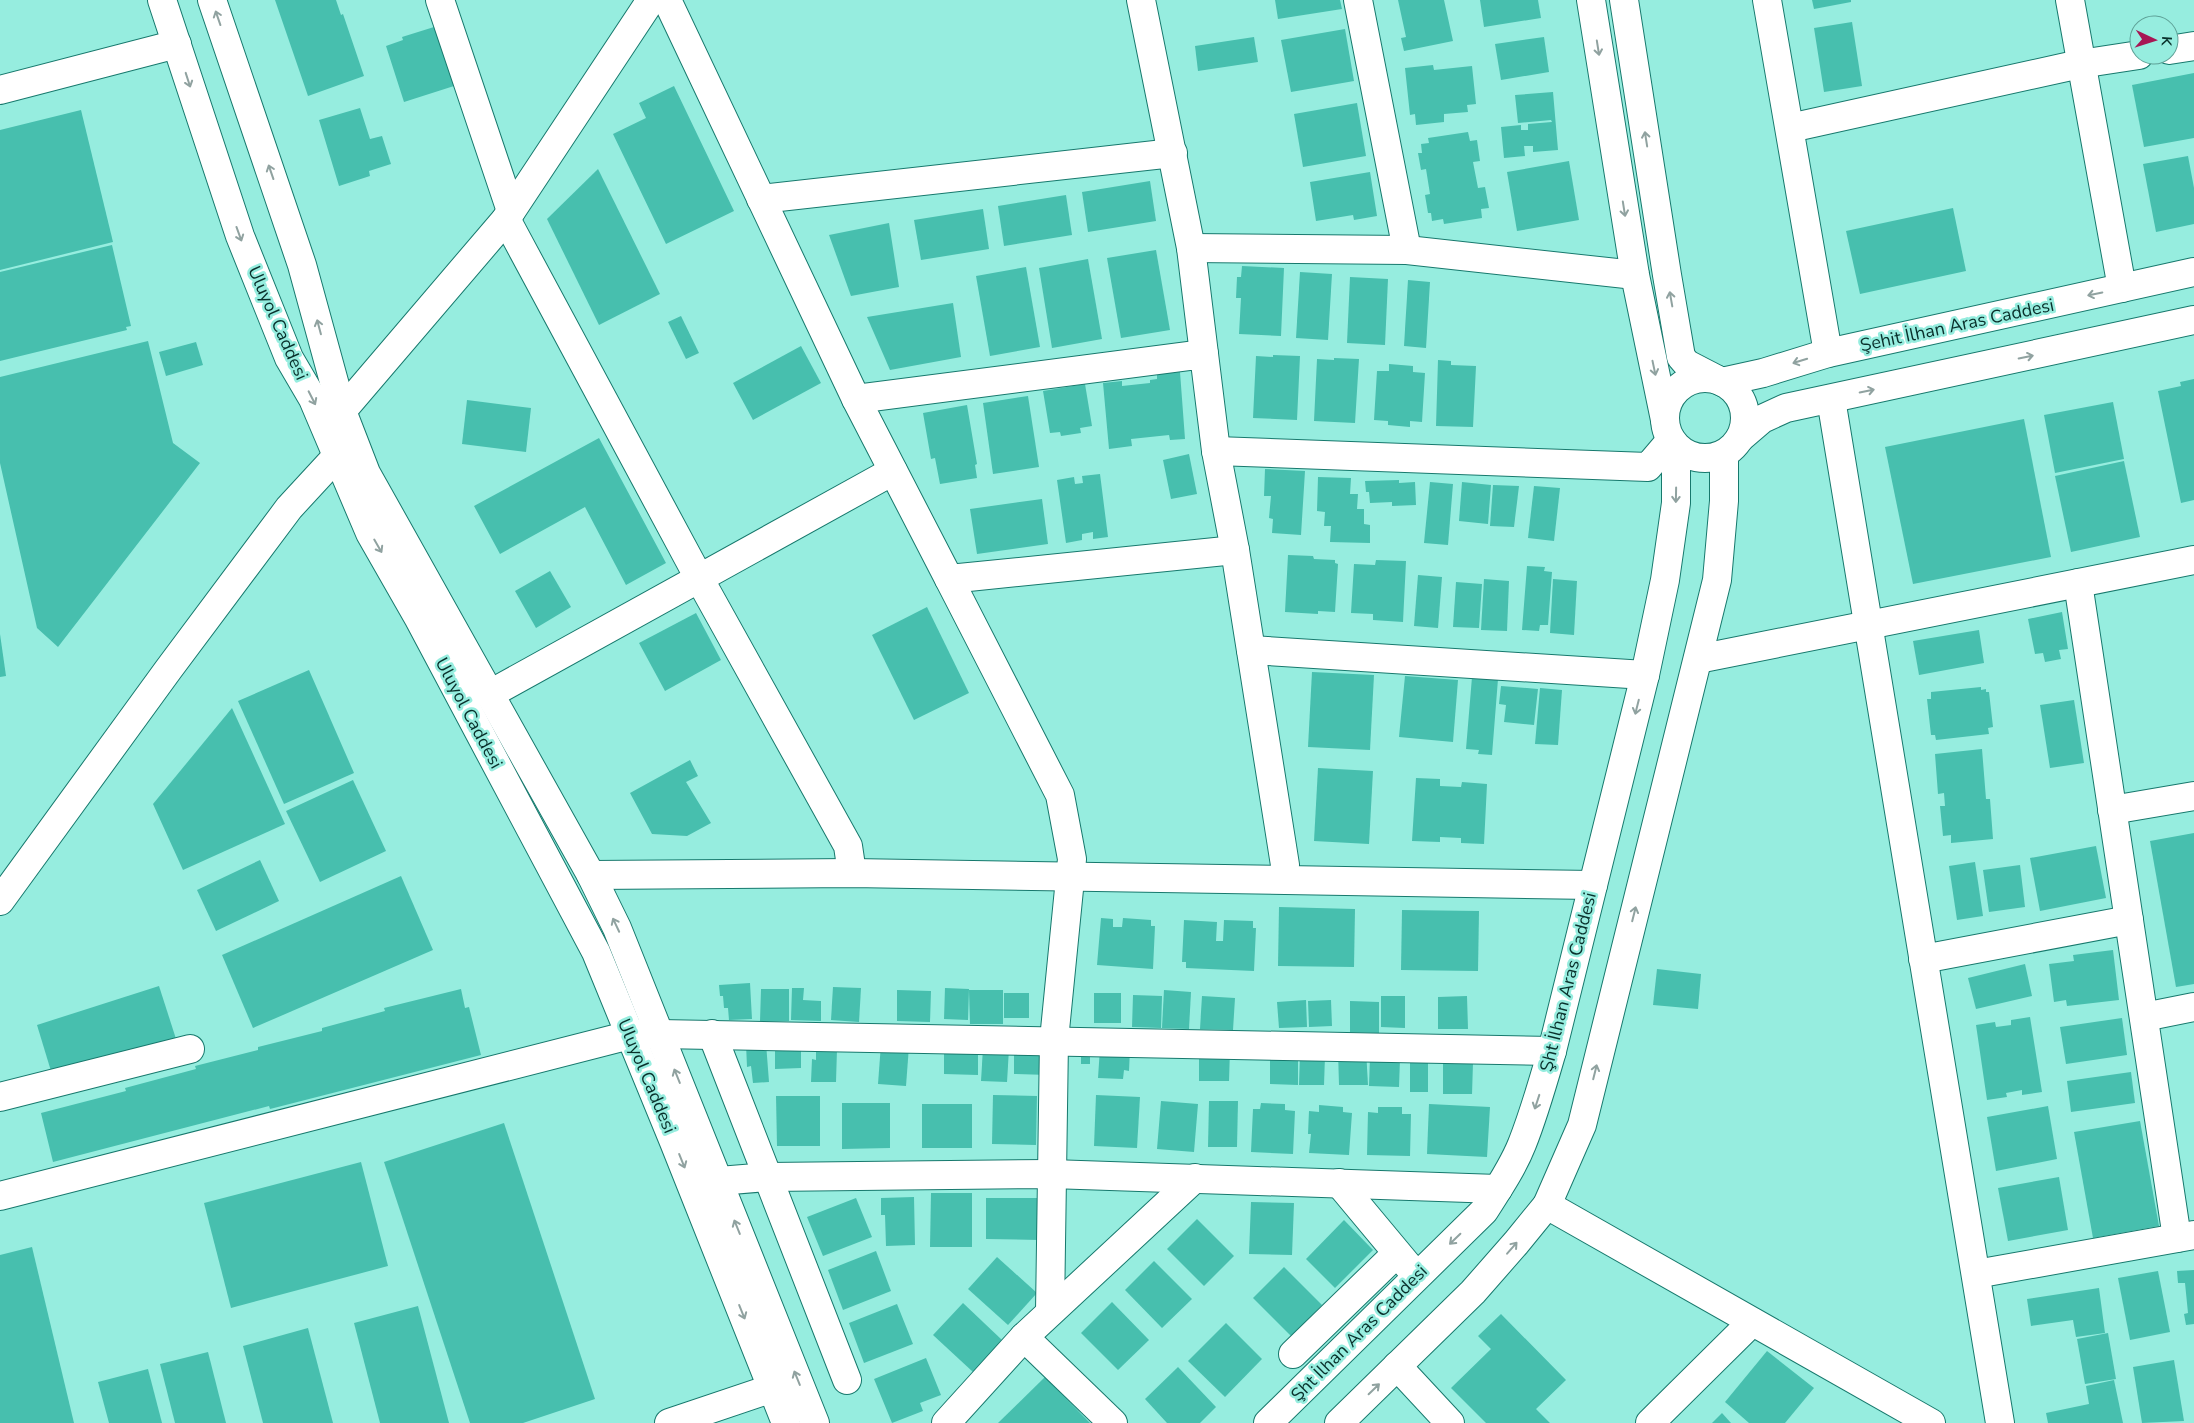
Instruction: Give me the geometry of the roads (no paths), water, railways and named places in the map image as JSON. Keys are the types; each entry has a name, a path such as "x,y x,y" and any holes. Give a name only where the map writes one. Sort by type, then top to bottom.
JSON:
{"street":[{"name":"Uluyol Caddesi","path":"162,0 240,236 289,358 313,399 370,533 418,617 596,952 786,1423"},
{"name":"Uluyol Caddesi","path":"212,0 302,265 342,411 366,473 591,875 617,928 815,1423"},
{"path":"440,0 509,215 699,578 848,846 852,873"},
{"path":"0,901 168,670 289,508 337,456 342,411 509,215 651,0"},
{"path":"666,0 856,400 1060,795 1072,859 1054,1040 1050,1312"},
{"path":"1142,0 1191,248 1216,451 1235,550 1285,865"},
{"path":"1358,0 1407,250"},
{"path":"1591,0 1635,275 1671,436 1694,457 1714,458 1762,419 1786,408 2194,320"},
{"path":"1339,1423 1473,1292 1547,1204 1582,1125 1717,580 1724,501 1732,445 1745,425 1745,414 1742,402 1736,392 1687,364 1681,356 1666,276 1624,0"},
{"path":"1767,0 1828,353"},
{"path":"2070,0 2080,64 2122,288"},
{"path":"0,90 177,44"},
{"path":"2179,48 2194,46"},
{"path":"1790,128 2080,64 2129,57"},
{"path":"761,199 1173,153"},
{"path":"1191,248 1407,250 1635,275"},
{"name":"Şehit İlhan Aras Caddesi","path":"1719,381 1763,373 1828,353 2194,272"},
{"path":"856,400 1204,354"},
{"path":"1216,451 1648,467 1671,436 1666,409 1669,399 1684,383 1706,378 1719,381"},
{"path":"1831,399 2000,1423"},
{"name":"Şht İlhan Aras Caddesi","path":"1268,1423 1484,1210 1522,1145 1552,1051 1645,675 1665,580 1676,503 1671,436"},
{"path":"490,694 893,471"},
{"path":"949,579 1235,550"},
{"path":"1698,659 2194,560"},
{"path":"1976,1274 2185,1237 2144,1017 2078,583"},
{"path":"1251,650 1645,675"},
{"path":"2112,810 2194,796"},
{"path":"591,875 852,873 1593,885"},
{"path":"1923,959 2129,920"},
{"path":"2144,1017 2194,1007"},
{"path":"0,1196 630,1035 712,1034 1552,1051"},
{"path":"712,1034 847,1380"},
{"path":"0,1097 190,1049"},
{"path":"719,1181 768,1178 1051,1174 1498,1189"},
{"path":"946,1423 1024,1337 1195,1178"},
{"path":"1339,1183 1396,1254 1417,1276"},
{"path":"1547,1204 1931,1423"},
{"path":"1292,1354 1396,1254"},
{"path":"1650,1423 1752,1322"},
{"path":"1024,1337 1113,1423"},
{"path":"1397,1366 1450,1423"},
{"path":"669,1423 773,1388"}]}
